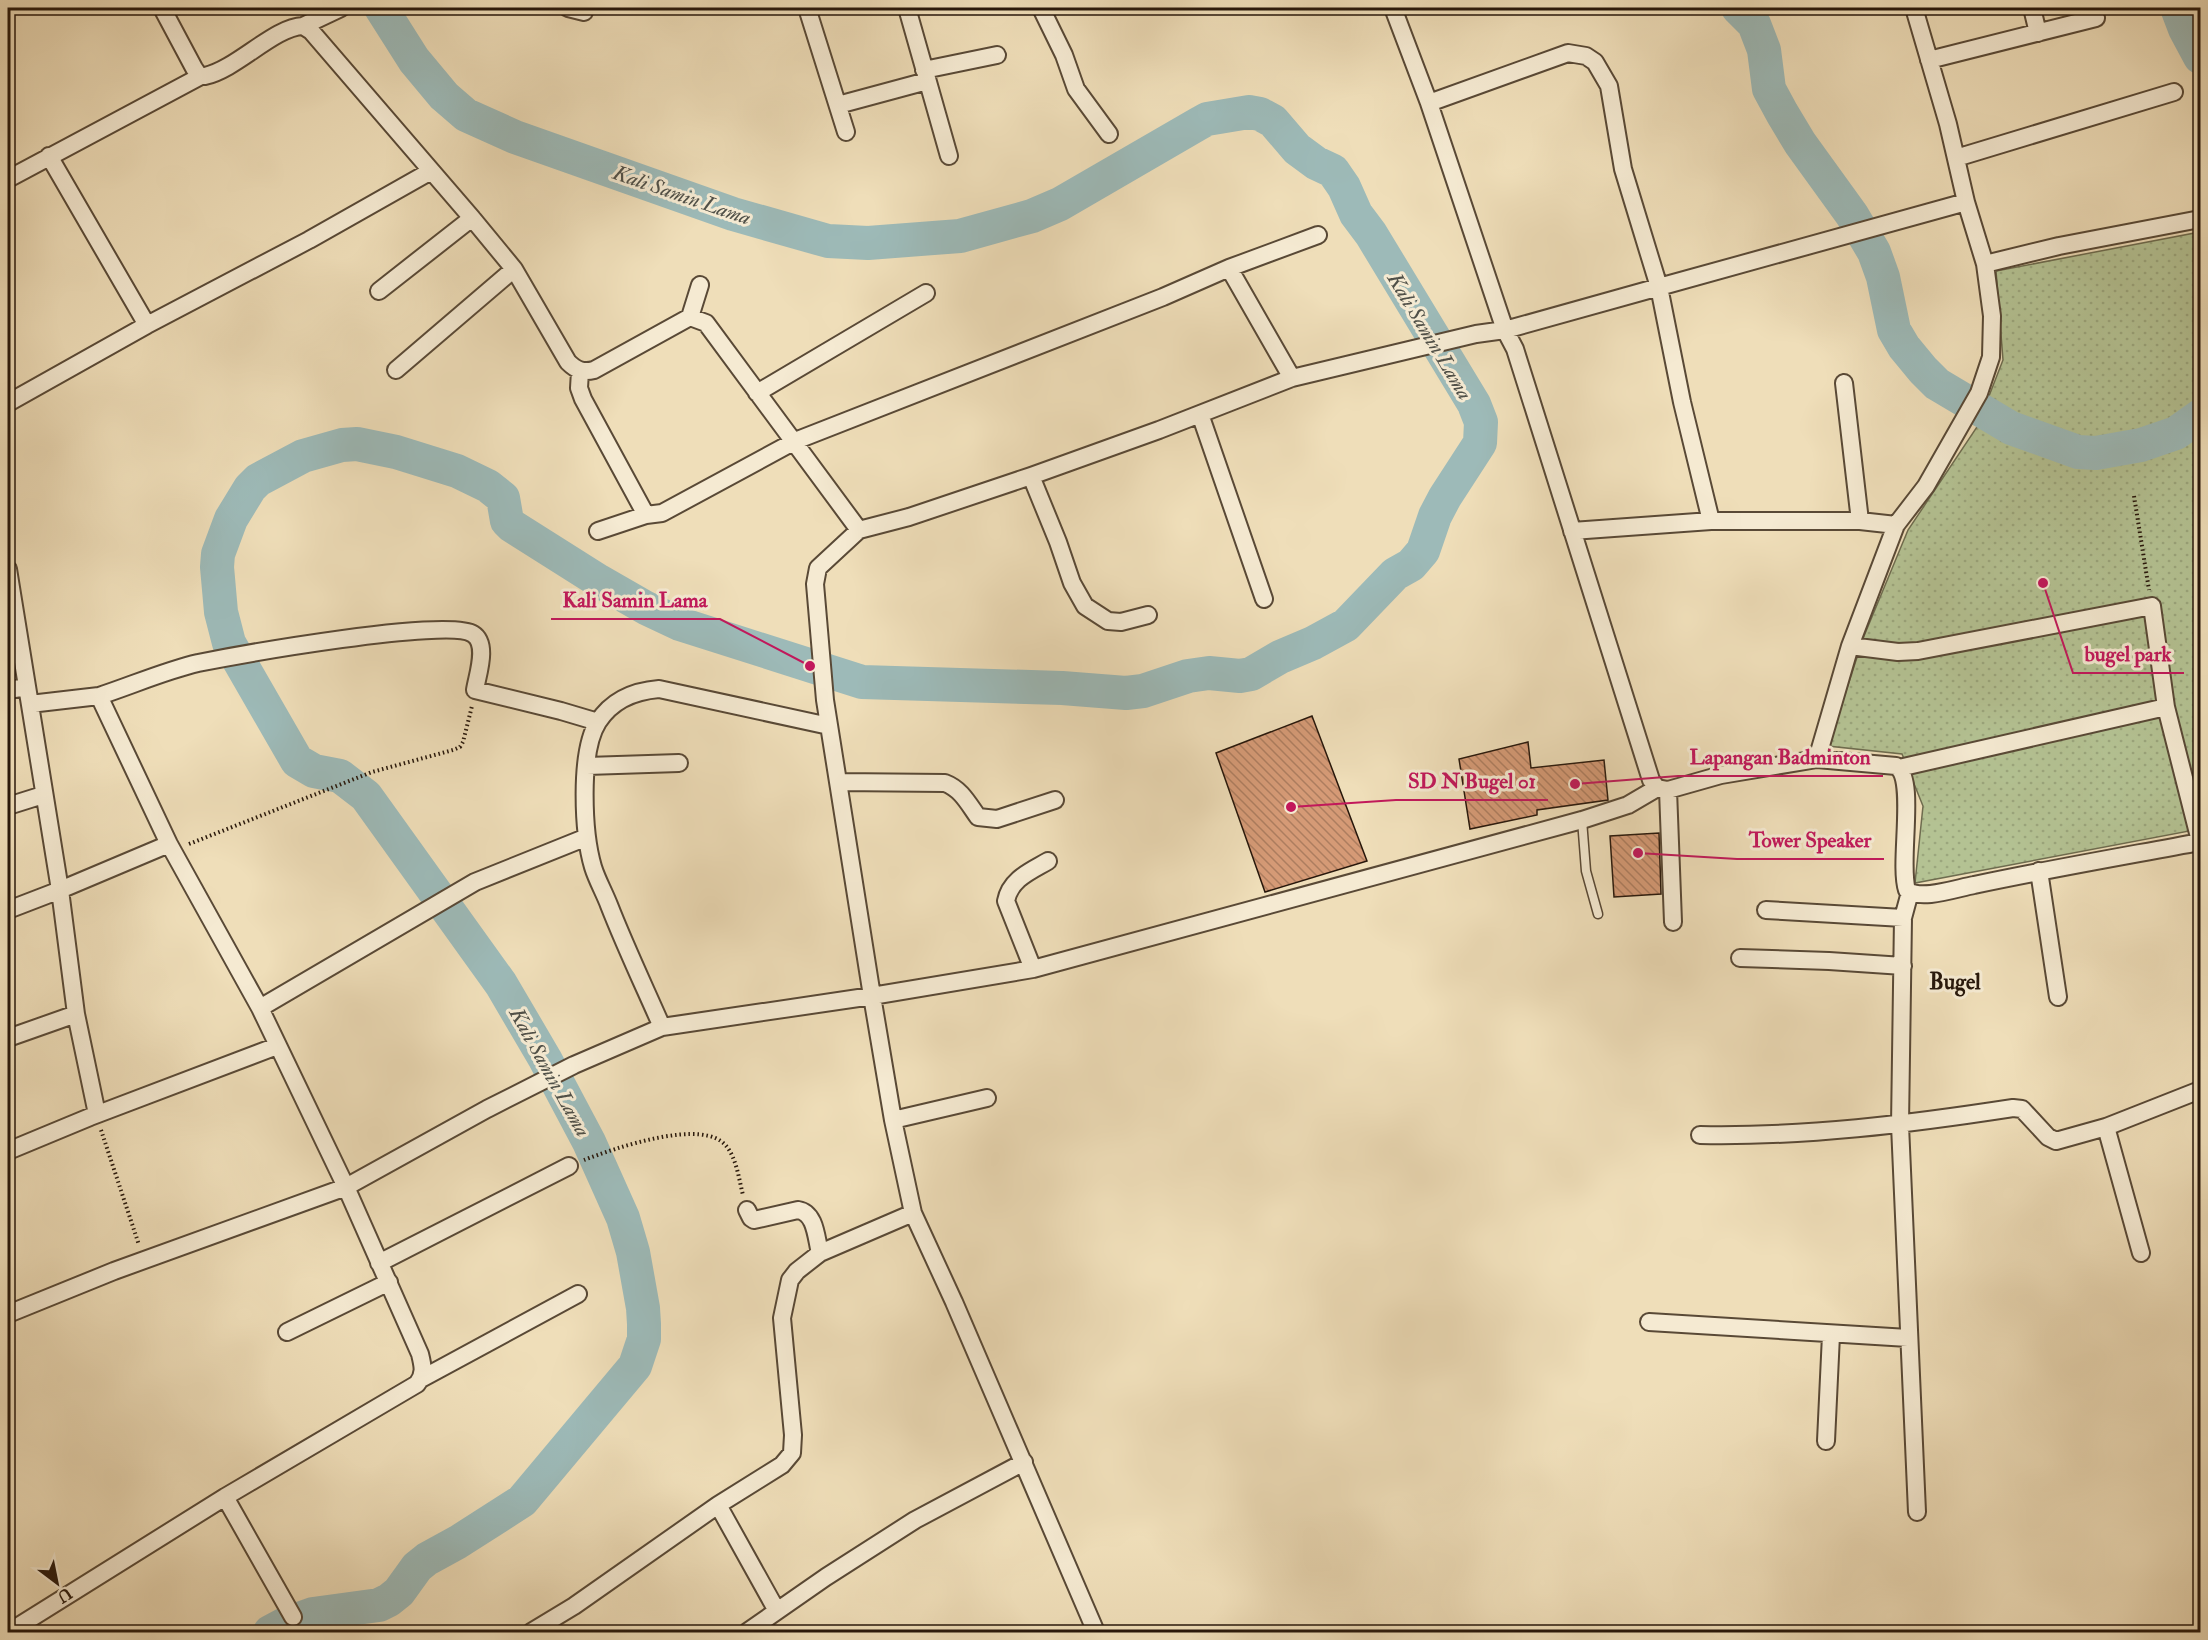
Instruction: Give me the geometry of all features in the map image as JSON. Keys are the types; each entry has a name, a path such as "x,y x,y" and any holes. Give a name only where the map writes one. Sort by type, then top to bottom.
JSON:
{"street":[{"path":"162,8 194,68 201,76"},
{"path":"8,179 201,76 220,71 287,29 303,26 341,8"},
{"path":"807,8 846,132"},
{"path":"908,8 949,156"},
{"path":"1041,8 1064,55 1076,89 1109,134"},
{"path":"1393,8 1429,103 1505,330 1515,349 1651,780 1663,789 1673,922"},
{"path":"1817,759 1850,646 1896,525 1926,486 1979,393 1990,357 1992,316 1985,264 1914,8"},
{"path":"2032,8 2038,33"},
{"path":"1929,60 2096,18"},
{"path":"303,26 318,37 514,269 568,362 580,371 594,370 690,317 700,285"},
{"path":"1429,103 1568,53 1586,56 1595,62 1609,86 1623,170 1659,287 1682,402 1711,521"},
{"path":"838,105 926,75 997,55"},
{"path":"1956,158 2174,92"},
{"path":"49,156 147,325"},
{"path":"8,403 147,325 309,240 431,171"},
{"path":"1096,1632 954,1302 912,1214 872,996 825,700 816,575 818,568 859,530 909,517 1031,476 1292,378 1476,334 1505,330 1966,202"},
{"path":"379,291 472,218"},
{"path":"1985,264 2059,246 2200,219"},
{"path":"598,531 646,515 662,513 795,441 1318,234"},
{"path":"1230,268 1292,378"},
{"path":"396,370 514,269"},
{"path":"757,393 926,293"},
{"path":"690,317 706,323 859,530"},
{"path":"580,371 579,388 583,399 646,515"},
{"path":"1844,383 1860,521"},
{"path":"1200,414 1264,599"},
{"path":"1031,476 1072,583 1085,606 1108,621 1121,622 1148,615"},
{"path":"1572,531 1711,521 1860,521 1896,525"},
{"path":"8,569 60,890 76,1014 97,1114"},
{"path":"1850,646 1904,652 1918,651 2152,606 2166,706 2200,842 1919,895 1910,892 1905,884 1903,871 1907,797 1903,774 1899,768"},
{"path":"30,704 99,696 196,664 392,632 459,630 472,633 479,639 481,649 475,690 561,711 597,723"},
{"path":"8,690 27,687"},
{"path":"662,1027 593,867 587,837 584,799 591,738 597,723 612,706 627,695 640,690 659,689 829,726"},
{"path":"99,696 170,847 260,1008 346,1187 420,1354 423,1370 421,1379"},
{"path":"8,1314 144,1260 346,1187 487,1109 574,1065 662,1027 872,996 1033,969 1582,820 1628,805 1663,789 1721,775 1817,759 1880,764 1899,768 2166,706"},
{"path":"587,766 678,763"},
{"path":"838,782 945,783 961,792 978,817 987,819 997,819 1055,800"},
{"path":"8,806 43,795"},
{"path":"260,1008 475,882 587,837"},
{"path":"8,910 170,847"},
{"path":"1033,969 1006,901 1008,893 1019,878 1048,861"},
{"path":"2039,871 2058,997"},
{"path":"1910,892 1903,918 1900,1125 1917,1512"},
{"path":"1766,910 1903,918"},
{"path":"1740,958 1903,966"},
{"path":"8,1038 76,1014"},
{"path":"8,1151 97,1114 278,1046"},
{"path":"1700,1135 1790,1133 1900,1125 2013,1108 2022,1109 2048,1137 2056,1141 2106,1127 2200,1090"},
{"path":"893,1120 987,1098"},
{"path":"2106,1127 2141,1253"},
{"path":"379,1263 569,1166"},
{"path":"747,1210 750,1218 754,1220 798,1210 805,1212 811,1219 820,1253"},
{"path":"531,1632 574,1606 718,1505 782,1466 792,1453 793,1435 782,1318 790,1281 797,1271 820,1253 912,1214"},
{"path":"287,1332 389,1282"},
{"path":"9,1632 225,1497 417,1384 421,1379 578,1294"},
{"path":"1649,1322 1908,1338"},
{"path":"1826,1441 1831,1335"},
{"path":"747,1632 915,1520 1024,1462"},
{"path":"225,1497 293,1617"},
{"path":"718,1505 777,1611"}],"lane":[{"path":"1582,820 1586,871 1598,914"}],"path":[{"path":"2134,496 2152,606"},
{"path":"170,847 372,772 457,749 463,742 475,690"},
{"path":"97,1114 144,1260"},
{"path":"569,1166 618,1147 646,1140 709,1134 719,1139 728,1148 747,1210"}],"green space":[{"path":"2200,232 2200,829 1915,883 1923,806 1902,754 1828,746 1864,636 1908,530 1977,427 2003,360 1996,271"}],"building":[{"path":"1312,716 1367,861 1265,892 1216,753"},
{"path":"1528,742 1531,768 1604,760 1608,800 1537,810 1537,815 1470,829 1459,759"},
{"path":"1659,833 1661,894 1614,897 1610,836"}],"waterway":[{"name":"Kali Samin Lama","path":"270,1632 313,1614 379,1605 389,1600 399,1592 417,1567 427,1559 522,1501 635,1366 644,1339 644,1324 633,1252 623,1218 589,1142 545,1059 501,984 366,796 340,776 314,771 297,761 229,643 221,612 218,554 231,519 250,488 258,480 303,456 342,445 357,444 396,452 457,471 488,486 503,498 507,521 512,526 599,581 646,608 680,624 862,682 1062,688 1126,693 1143,691 1188,676 1209,673 1240,676 1251,674 1280,657 1346,625 1395,574 1411,565 1423,551 1435,516 1445,497 1480,443 1481,422 1474,404 1371,234 1356,214 1344,187 1333,171 1316,163 1297,149 1273,121 1260,114 1249,112 1207,119 1060,204 1032,216 960,236 868,243 828,241 733,214 515,137 466,115 444,96 414,60 381,8"},
{"name":"Kali Samin Lama","path":"1738,8 1754,24 1764,50 1769,89 1782,113 1800,143 1852,215 1874,252 1883,277 1894,330 1904,347 1937,384 2011,428 2078,452 2096,453 2141,445 2176,433 2200,416"},
{"name":"Kali Samin Lama","path":"2177,8 2200,57"}],"place":[{"name":"bugel park","path":"2043,583"},
{"name":"Kali Samin Lama","path":"810,666"},
{"name":"Lapangan Badminton","path":"1575,784"},
{"name":"SD N Bugel 01","path":"1291,807"},
{"name":"Tower Speaker","path":"1638,853"}],"district":[{"name":"Bugel","path":"1955,981"}]}
